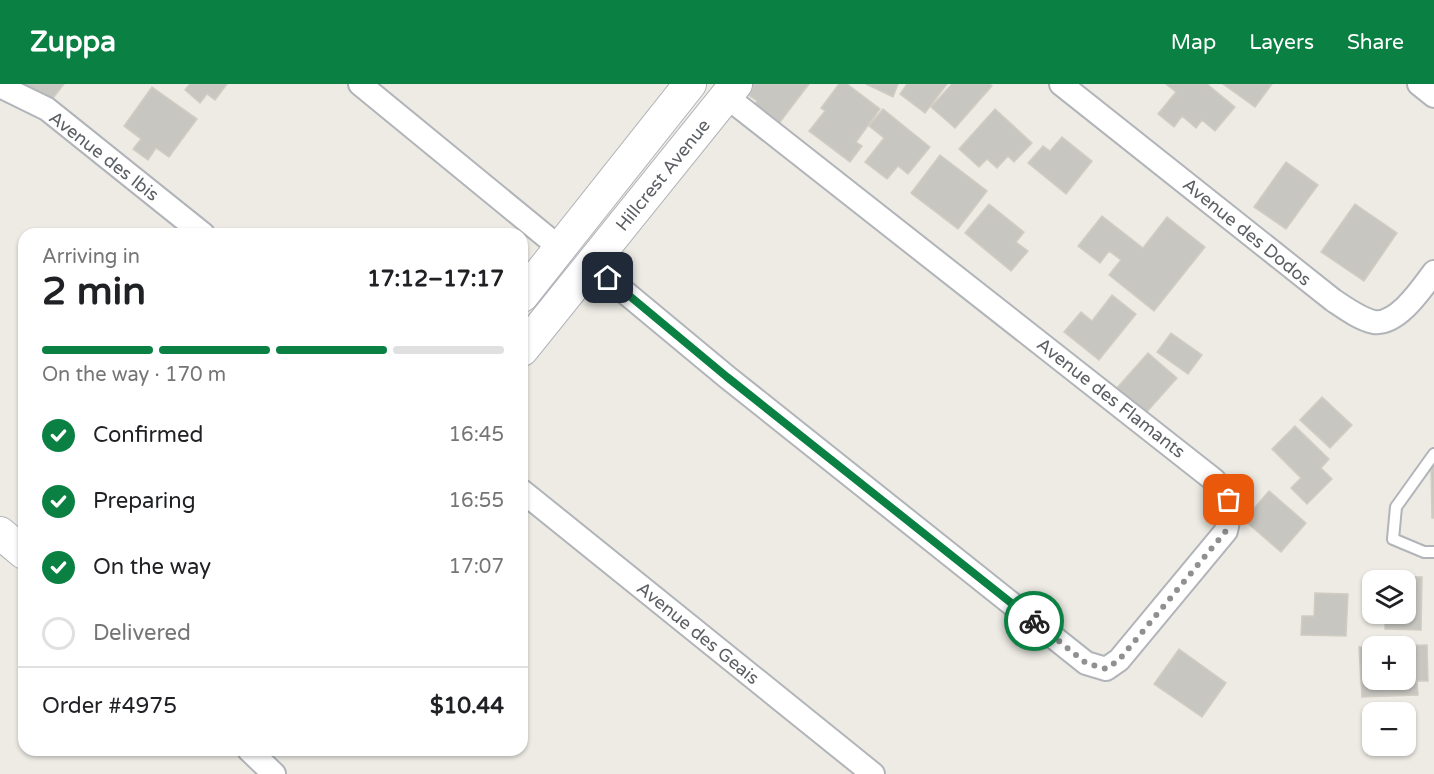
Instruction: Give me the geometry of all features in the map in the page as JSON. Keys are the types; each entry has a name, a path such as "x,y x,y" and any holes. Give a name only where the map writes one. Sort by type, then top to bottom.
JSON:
{"main road":[{"name":"Hillcrest Avenue","path":"528,288 690,84"},
{"name":"Hillcrest Avenue","path":"528,343 731,91"},
{"path":"0,533 18,548"}],"street":[{"path":"360,84 560,248"},
{"name":"Avenue des Dodos","path":"1061,84 1333,300 1355,314 1376,322 1392,317 1410,304 1434,272"},
{"path":"1419,84 1434,96"},
{"name":"Avenue des Ibis","path":"0,86 47,109 196,228"},
{"name":"Avenue des Flamants","path":"591,264 727,377 1086,663 1106,669 1119,660 1226,531 1230,513 1229,500 1214,480 731,91"},
{"name":"Avenue des Geais","path":"528,496 873,774"},
{"path":"255,756 274,774"}],"lane":[{"path":"1434,454 1396,507 1393,539 1424,552 1434,552"}],"building":[{"path":"18,84 64,84 46,107"},
{"path":"190,84 227,84 215,100 207,94 200,103 185,90"},
{"path":"749,84 809,84 774,130 750,111 757,101 743,91"},
{"path":"839,84 847,84 880,109 856,142 862,146 850,162 809,131 825,111 821,108"},
{"path":"866,84 898,84 893,97"},
{"path":"907,84 947,84 925,113 900,94"},
{"path":"952,84 989,84 992,86 955,128 931,107"},
{"path":"1166,84 1207,84 1235,107 1215,131 1202,120 1196,128 1182,116 1174,127 1158,114 1176,92"},
{"path":"1223,84 1272,84 1255,107"},
{"path":"152,87 197,119 169,157 156,148 148,160 133,149 141,139 124,126"},
{"path":"883,109 930,147 908,174 898,166 887,179 865,162 884,138 869,126"},
{"path":"995,109 1032,143 1014,162 1008,156 997,168 987,159 979,167 959,149"},
{"path":"1062,137 1092,161 1066,194 1028,163 1043,146 1050,151"},
{"path":"940,155 987,191 958,229 911,193"},
{"path":"1286,162 1318,185 1286,229 1254,207"},
{"path":"989,204 1024,232 1016,242 1028,251 1011,271 965,233"},
{"path":"1355,204 1397,233 1364,281 1321,252"},
{"path":"1102,216 1143,248 1167,217 1205,247 1154,311 1109,275 1121,260 1109,251 1100,263 1078,246"},
{"path":"1112,295 1136,314 1099,360 1064,332 1081,312 1092,321"},
{"path":"1171,333 1202,355 1188,374 1157,352"},
{"path":"1148,353 1177,378 1145,414 1116,389"},
{"path":"1322,397 1352,425 1330,448 1300,420"},
{"path":"1295,426 1329,459 1321,468 1332,479 1307,504 1291,488 1301,478 1272,449"},
{"path":"1431,464 1434,464 1434,518 1432,518"},
{"path":"1269,491 1306,523 1281,552 1244,520"},
{"path":"1416,577 1422,577 1421,630 1385,629 1385,624 1416,624"},
{"path":"1315,593 1348,594 1346,636 1301,635 1302,616 1314,616"},
{"path":"1416,645 1427,645 1428,681 1417,681 1418,695 1362,697 1359,647 1362,647 1362,690 1416,690"},
{"path":"1179,649 1226,683 1202,717 1154,684"}],"way so far":[{"path":"1034,621 1086,663 1106,669 1119,660 1226,531 1230,513 1229,500"}],"route":[{"path":"608,278 727,377 1034,621"}]}
